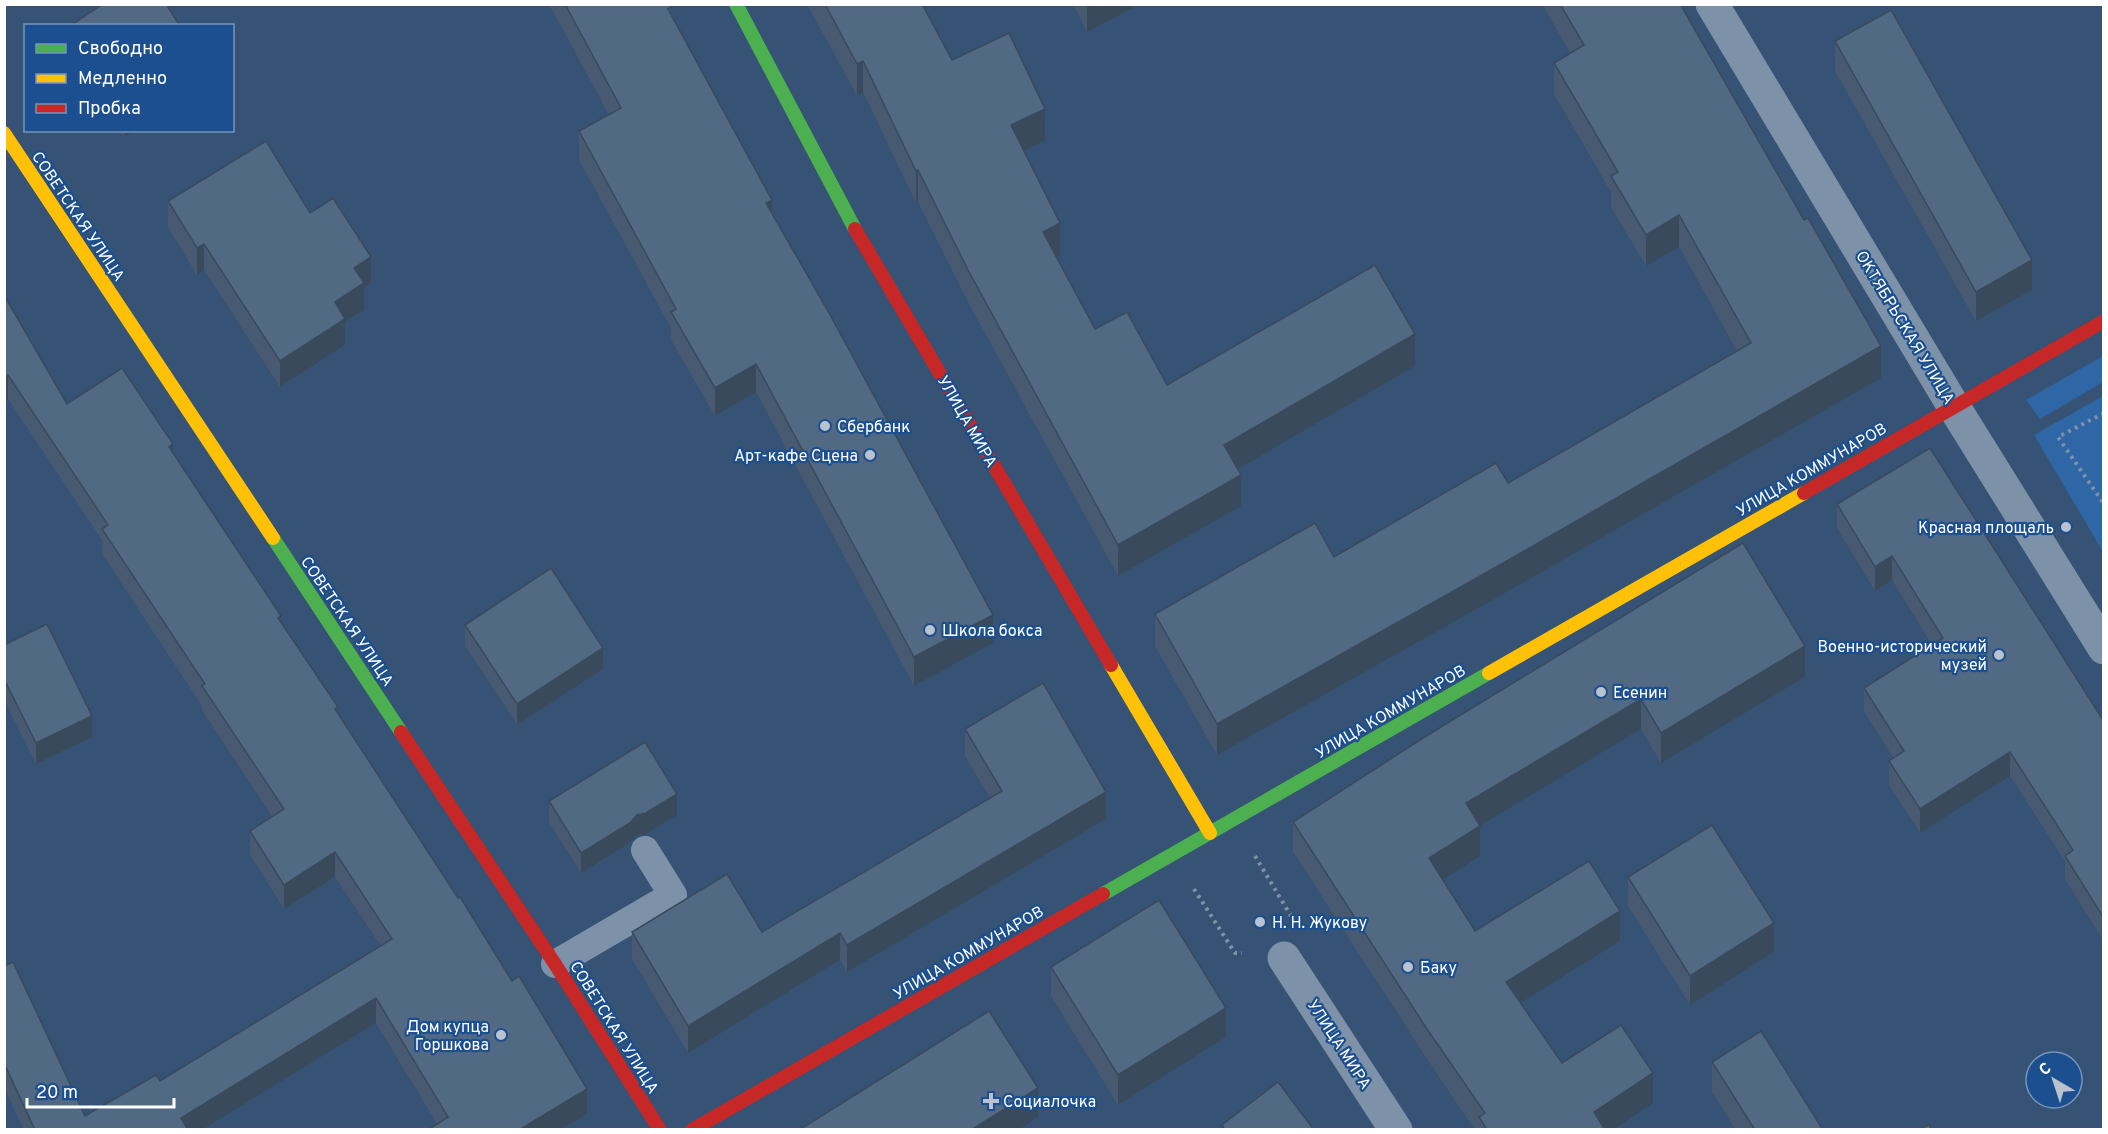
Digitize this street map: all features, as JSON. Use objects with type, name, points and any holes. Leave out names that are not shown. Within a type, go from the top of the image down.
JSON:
[{"type":"street","name":"УЛИЦА МИРА","points":[[736,4],[840,204],[1210,832]]},
{"type":"street","name":"ОКТЯБРЬСКАЯ УЛИЦА","points":[[1712,4],[1954,407],[2103,648]]},
{"type":"street","name":"СОВЕТСКАЯ УЛИЦА","points":[[4,133],[555,964],[660,1130]]},
{"type":"street","name":"УЛИЦА КОММУНАРОВ","points":[[692,1130],[2103,321]]},
{"type":"street","name":"УЛИЦА МИРА","points":[[1284,958],[1396,1130]]},
{"type":"lane","points":[[555,964],[673,895],[645,850]]},
{"type":"path","points":[[2103,413],[2058,437],[2103,504]]},
{"type":"path","points":[[2095,418],[2103,419]]},
{"type":"path","points":[[1172,854],[1235,953],[1284,958],[1294,921],[1233,819]]},
{"type":"shaded area","points":[[2103,356],[2103,382],[2040,419],[2026,400]]},
{"type":"shaded area","points":[[2103,396],[2103,552],[2034,435]]},
{"type":"building","points":[[103,4],[166,4],[179,24],[73,24]]},
{"type":"building","points":[[565,4],[669,4],[671,7],[668,9],[772,200],[766,203],[829,313],[993,615],[914,657],[756,364],[715,388],[671,312],[676,309],[579,131],[621,108]]},
{"type":"building","points":[[825,4],[922,4],[952,60],[1009,33],[1045,109],[1011,125],[1060,223],[1043,232],[1095,329],[1127,312],[1167,385],[1375,265],[1415,334],[1224,445],[1241,475],[1118,545],[968,270],[918,170],[916,171],[863,61],[857,64]]},
{"type":"building","points":[[1560,4],[1680,4],[1804,220],[1808,218],[1881,346],[1217,724],[1155,614],[1315,523],[1334,557],[1496,463],[1508,483],[1751,343],[1679,215],[1646,235],[1611,176],[1618,172],[1554,63],[1584,45]]},
{"type":"building","points":[[1891,10],[2032,260],[1976,292],[1835,41]]},
{"type":"building","points":[[266,141],[310,213],[333,198],[371,257],[354,268],[364,283],[335,302],[345,319],[280,361],[204,244],[197,248],[168,201]]},
{"type":"building","points":[[4,295],[67,404],[122,368],[173,444],[169,447],[281,616],[278,618],[338,707],[335,709],[458,898],[460,897],[512,981],[519,976],[587,1089],[519,1130],[428,1130],[448,1117],[376,998],[181,1118],[188,1130],[35,1130],[4,1063],[4,966],[13,962],[85,1116],[156,1075],[160,1081],[392,939],[335,852],[284,885],[250,831],[284,809],[202,686],[205,684],[102,529],[108,525],[8,375],[4,377]]},
{"type":"building","points":[[1930,448],[2103,720],[2103,917],[2065,856],[2073,850],[2010,752],[1920,809],[1889,761],[1904,751],[1864,688],[1943,638],[1892,556],[1875,567],[1837,504]]},
{"type":"building","points":[[1743,543],[1805,646],[1661,733],[1641,699],[1466,803],[1480,826],[1429,858],[1475,931],[1589,861],[1620,911],[1506,982],[1562,1063],[1621,1025],[1653,1073],[1594,1112],[1605,1130],[1487,1130],[1479,1117],[1485,1113],[1427,1029],[1293,822],[1423,738]]},
{"type":"building","points":[[551,568],[603,648],[517,704],[465,625]]},
{"type":"building","points":[[47,624],[92,716],[36,743],[4,679],[4,645]]},
{"type":"building","points":[[1043,683],[1106,792],[847,945],[840,933],[688,1026],[632,932],[727,874],[762,932],[1002,791],[965,729]]},
{"type":"building","points":[[645,742],[677,794],[646,813],[637,815],[630,823],[581,853],[549,801]]},
{"type":"building","points":[[1712,825],[1774,923],[1690,976],[1628,877]]},
{"type":"building","points":[[1159,900],[1226,1008],[1118,1075],[1051,967]]},
{"type":"building","points":[[989,1011],[1038,1088],[971,1130],[799,1130]]},
{"type":"building","points":[[1761,1031],[1823,1130],[1755,1130],[1712,1062]]},
{"type":"building","points":[[1278,1082],[1314,1130],[1225,1130],[1222,1125]]},
{"type":"building","points":[[1929,1124],[1932,1130],[1919,1130]]},
{"type":"traffic: fast","points":[[736,4],[855,229]]},
{"type":"traffic: fast","points":[[273,538],[401,732]]},
{"type":"traffic: fast","points":[[1103,894],[1489,673]]},
{"type":"traffic: slow","points":[[4,133],[273,538]]},
{"type":"traffic: slow","points":[[1489,673],[1804,493]]},
{"type":"traffic: slow","points":[[1111,665],[1210,833]]},
{"type":"traffic: jam","points":[[855,229],[1111,665]]},
{"type":"traffic: jam","points":[[1804,493],[2104,321]]},
{"type":"traffic: jam","points":[[401,732],[555,964],[660,1130]]},
{"type":"traffic: jam","points":[[692,1130],[1103,894]]},
{"type":"place","name":"Сбербанк","points":[[825,426]]},
{"type":"place","name":"Арт-кафе Сцена","points":[[870,455]]},
{"type":"place","name":"Красная площаль","points":[[2066,527]]},
{"type":"place","name":"Школа бокса","points":[[930,630]]},
{"type":"place","name":"Военно-исторический музей","points":[[1999,655]]},
{"type":"place","name":"Есенин","points":[[1601,692]]},
{"type":"place","name":"Н. Н. Жукову","points":[[1260,922]]},
{"type":"place","name":"Баку","points":[[1408,967]]},
{"type":"place","name":"Дом купца Горшкова","points":[[501,1035]]},
{"type":"place","name":"Социалочка","points":[[991,1101]]}]
